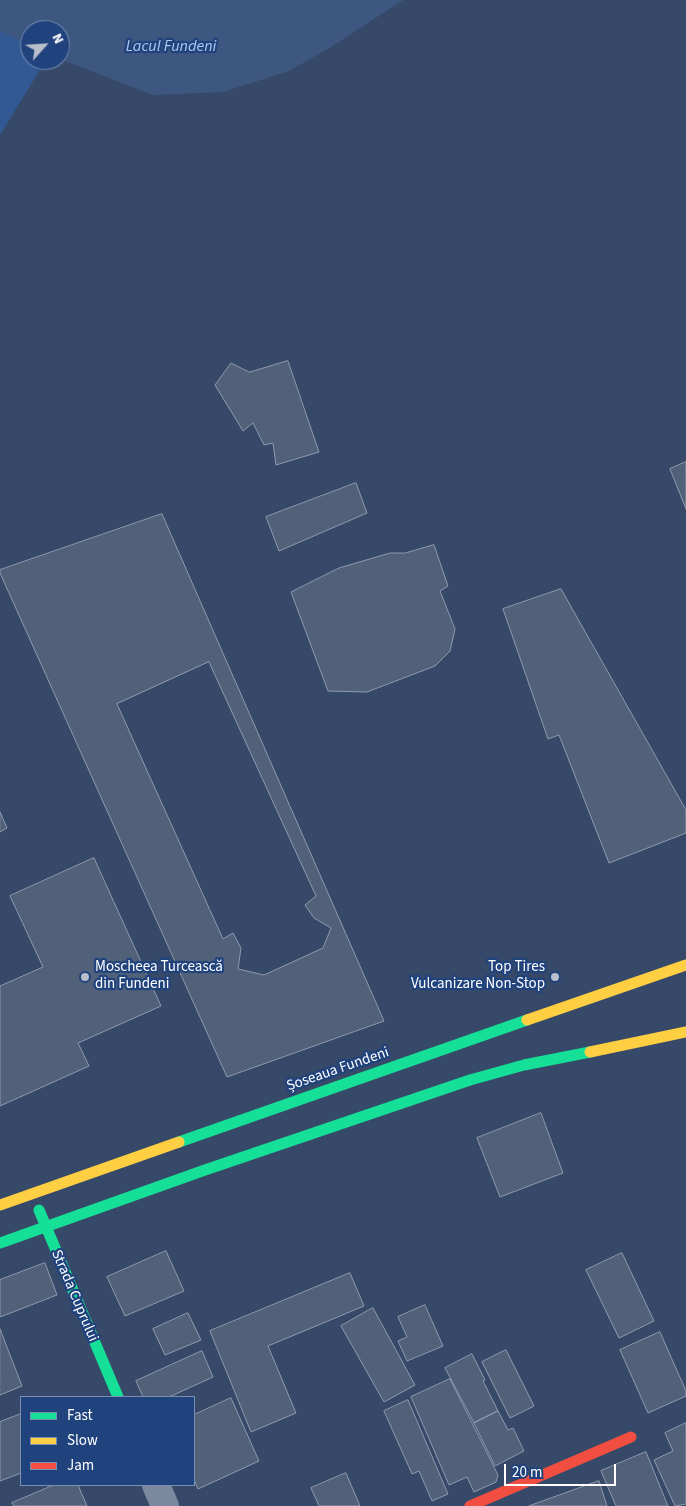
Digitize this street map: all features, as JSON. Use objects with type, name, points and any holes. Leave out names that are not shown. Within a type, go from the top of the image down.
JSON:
[{"type":"main road","name":"Șoseaua Fundeni","points":[[0,1205],[686,965]]},
{"type":"main road","points":[[0,1243],[214,1167],[477,1078],[524,1064],[686,1032]]},
{"type":"main road","name":"Strada Cuprului","points":[[33,1194],[45,1227],[118,1396]]},
{"type":"main road","points":[[470,1506],[631,1437]]},
{"type":"street","points":[[156,1486],[165,1506]]},
{"type":"shaded area","points":[[0,31],[20,40],[20,70],[40,70],[0,135]]},
{"type":"water","name":"Lacul Fundeni","points":[[0,0],[403,0],[328,49],[289,71],[223,92],[153,95],[70,63],[70,20],[20,20],[20,40],[0,31]]},
{"type":"building","points":[[288,361],[319,452],[276,465],[273,443],[264,445],[253,423],[243,431],[215,385],[231,363],[249,372]]},
{"type":"building","points":[[686,462],[686,509],[670,469]]},
{"type":"building","points":[[356,483],[367,513],[279,551],[266,517]]},
{"type":"building","points":[[162,514],[384,1021],[227,1077],[0,573],[0,570]]},
{"type":"building","points":[[434,545],[448,586],[440,591],[455,629],[450,651],[435,666],[367,692],[328,691],[291,592],[339,568],[390,553],[405,553]]},
{"type":"building","points":[[561,589],[686,810],[686,833],[609,863],[559,735],[548,739],[503,609]]},
{"type":"building","points":[[209,662],[316,896],[305,905],[314,918],[331,928],[323,948],[264,975],[238,969],[241,948],[233,933],[223,939],[117,704]]},
{"type":"building","points":[[0,812],[7,828],[0,832]]},
{"type":"building","name":"Moscheea Turcească din Fundeni","points":[[94,858],[161,1006],[78,1043],[89,1066],[0,1106],[0,986],[43,967],[10,896]]},
{"type":"building","points":[[541,1113],[563,1173],[500,1197],[477,1138]]},
{"type":"building","points":[[166,1251],[184,1291],[125,1316],[107,1277]]},
{"type":"building","points":[[622,1253],[654,1321],[619,1338],[586,1270]]},
{"type":"building","points":[[45,1263],[57,1295],[0,1317],[0,1280]]},
{"type":"building","points":[[350,1273],[364,1306],[268,1346],[296,1413],[251,1432],[210,1331]]},
{"type":"building","points":[[425,1305],[443,1346],[407,1361],[398,1341],[407,1337],[398,1317]]},
{"type":"building","points":[[373,1308],[415,1385],[384,1402],[341,1326]]},
{"type":"building","points":[[188,1313],[201,1340],[165,1355],[153,1329]]},
{"type":"building","points":[[0,1329],[22,1386],[0,1395]]},
{"type":"building","points":[[660,1332],[686,1391],[686,1396],[648,1413],[620,1350]]},
{"type":"building","points":[[506,1350],[534,1406],[510,1418],[482,1362]]},
{"type":"building","points":[[202,1351],[213,1377],[171,1396],[143,1396],[136,1381]]},
{"type":"building","points":[[472,1354],[498,1411],[474,1423],[445,1368]]},
{"type":"building","points":[[450,1379],[498,1475],[496,1482],[474,1492],[467,1477],[449,1485],[411,1397]]},
{"type":"building","points":[[231,1398],[259,1461],[198,1489],[195,1482],[195,1415]]},
{"type":"building","points":[[408,1400],[448,1494],[432,1501],[419,1471],[412,1474],[384,1411]]},
{"type":"building","points":[[498,1411],[508,1430],[513,1428],[524,1451],[495,1466],[474,1423]]},
{"type":"building","points":[[20,1414],[20,1473],[0,1481],[0,1422]]},
{"type":"building","points":[[686,1423],[686,1504],[675,1506],[654,1460],[673,1451],[665,1433]]},
{"type":"building","points":[[646,1452],[668,1506],[616,1506],[601,1471]]},
{"type":"building","points":[[346,1473],[360,1506],[319,1506],[311,1488]]},
{"type":"building","points":[[599,1481],[607,1506],[529,1506]]},
{"type":"building","points":[[52,1486],[78,1486],[87,1506],[14,1506],[12,1503]]},
{"type":"traffic: fast","points":[[179,1142],[527,1020]]},
{"type":"traffic: fast","points":[[0,1243],[205,1170],[470,1080],[524,1065],[590,1052]]},
{"type":"traffic: fast","points":[[39,1210],[118,1396]]},
{"type":"traffic: slow","points":[[527,1020],[686,965]]},
{"type":"traffic: slow","points":[[590,1052],[686,1032]]},
{"type":"traffic: slow","points":[[0,1205],[179,1142]]},
{"type":"traffic: jam","points":[[470,1506],[631,1437]]},
{"type":"place","name":"Moscheea Turcească din Fundeni","points":[[85,977]]},
{"type":"place","name":"Top Tires Vulcanizare Non-Stop","points":[[555,977]]}]
